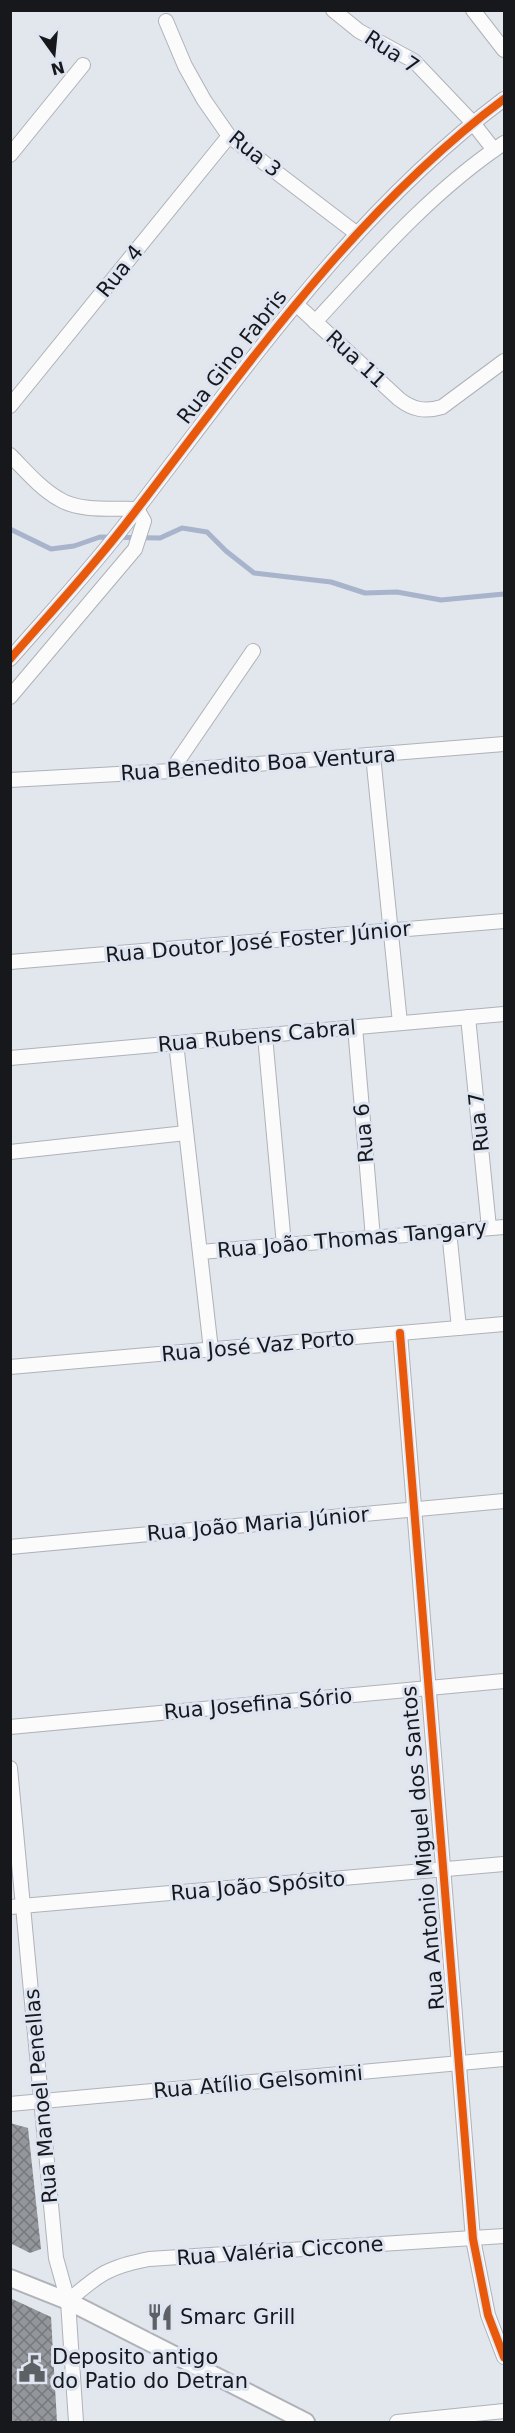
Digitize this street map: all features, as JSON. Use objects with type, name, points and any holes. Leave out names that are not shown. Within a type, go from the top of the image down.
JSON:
[{"type":"street","name":"Rua 7","points":[[333,10],[359,31],[414,61],[499,147]]},
{"type":"street","points":[[473,10],[504,50]]},
{"type":"street","name":"Rua 3","points":[[166,21],[185,66],[204,100],[229,136],[356,233]]},
{"type":"street","points":[[10,155],[83,65]]},
{"type":"street","name":"Rua Gino Fabris","points":[[10,659],[105,548],[137,516],[296,304],[356,233],[416,173],[504,99]]},
{"type":"street","name":"Rua 4","points":[[10,406],[229,136]]},
{"type":"street","points":[[315,322],[383,247],[437,195],[499,147]]},
{"type":"street","name":"Rua 11","points":[[296,304],[399,399],[419,410],[442,407],[504,361]]},
{"type":"street","points":[[10,455],[39,484],[61,501],[137,516],[135,549],[10,697]]},
{"type":"street","points":[[171,771],[253,651]]},
{"type":"street","name":"Rua Benedito Boa Ventura","points":[[10,780],[171,771],[504,744]]},
{"type":"street","points":[[373,755],[400,1023]]},
{"type":"street","name":"Rua Doutor José Foster Júnior","points":[[10,962],[504,921]]},
{"type":"street","name":"Rua Rubens Cabral","points":[[10,1058],[504,1014]]},
{"type":"street","name":"Rua 7","points":[[468,1017],[489,1228]]},
{"type":"street","name":"Rua 6","points":[[355,1027],[373,1238]]},
{"type":"street","points":[[265,1035],[284,1245]]},
{"type":"street","points":[[176,1043],[211,1350]]},
{"type":"street","points":[[10,1152],[186,1132]]},
{"type":"street","name":"Rua João Thomas Tangary","points":[[200,1252],[504,1227]]},
{"type":"street","points":[[449,1231],[459,1328]]},
{"type":"street","name":"Rua José Vaz Porto","points":[[10,1368],[504,1323]]},
{"type":"street","name":"Rua Antonio Miguel dos Santos","points":[[400,1333],[473,2239],[488,2315],[504,2357]]},
{"type":"street","name":"Rua João Maria Júnior","points":[[10,1547],[504,1501]]},
{"type":"street","name":"Rua Josefina Sório","points":[[10,1727],[504,1681]]},
{"type":"street","name":"Rua Manoel Penellas","points":[[10,1768],[17,1906],[41,2102],[56,2258],[68,2301],[76,2422]]},
{"type":"street","name":"Rua João Spósito","points":[[17,1906],[504,1864]]},
{"type":"street","name":"Rua Atílio Gelsomini","points":[[10,2104],[504,2059]]},
{"type":"street","name":"Rua Valéria Ciccone","points":[[68,2301],[105,2272],[120,2265],[149,2259],[504,2236]]},
{"type":"street","points":[[10,2278],[68,2301],[306,2422]]},
{"type":"street","points":[[397,2422],[504,2411]]},
{"type":"building","points":[[10,2123],[28,2128],[41,2249],[30,2253],[10,2243]]},
{"type":"building","name":"Deposito antigo do Patio do Detran","points":[[10,2298],[51,2317],[57,2422],[10,2422]]},
{"type":"waterway","points":[[10,529],[51,549],[74,546],[100,537],[160,538],[182,528],[207,532],[226,551],[254,573],[331,582],[365,593],[397,592],[441,600],[504,594]]},
{"type":"cycle path","points":[[10,659],[102,553],[259,349],[350,242],[398,191],[449,143],[504,99]]},
{"type":"cycle path","points":[[400,1333],[473,2239],[488,2315],[504,2357]]},
{"type":"place","name":"Smarc Grill","points":[[160,2317]]},
{"type":"place","name":"Deposito antigo do Patio do Detran","points":[[32,2369]]}]
